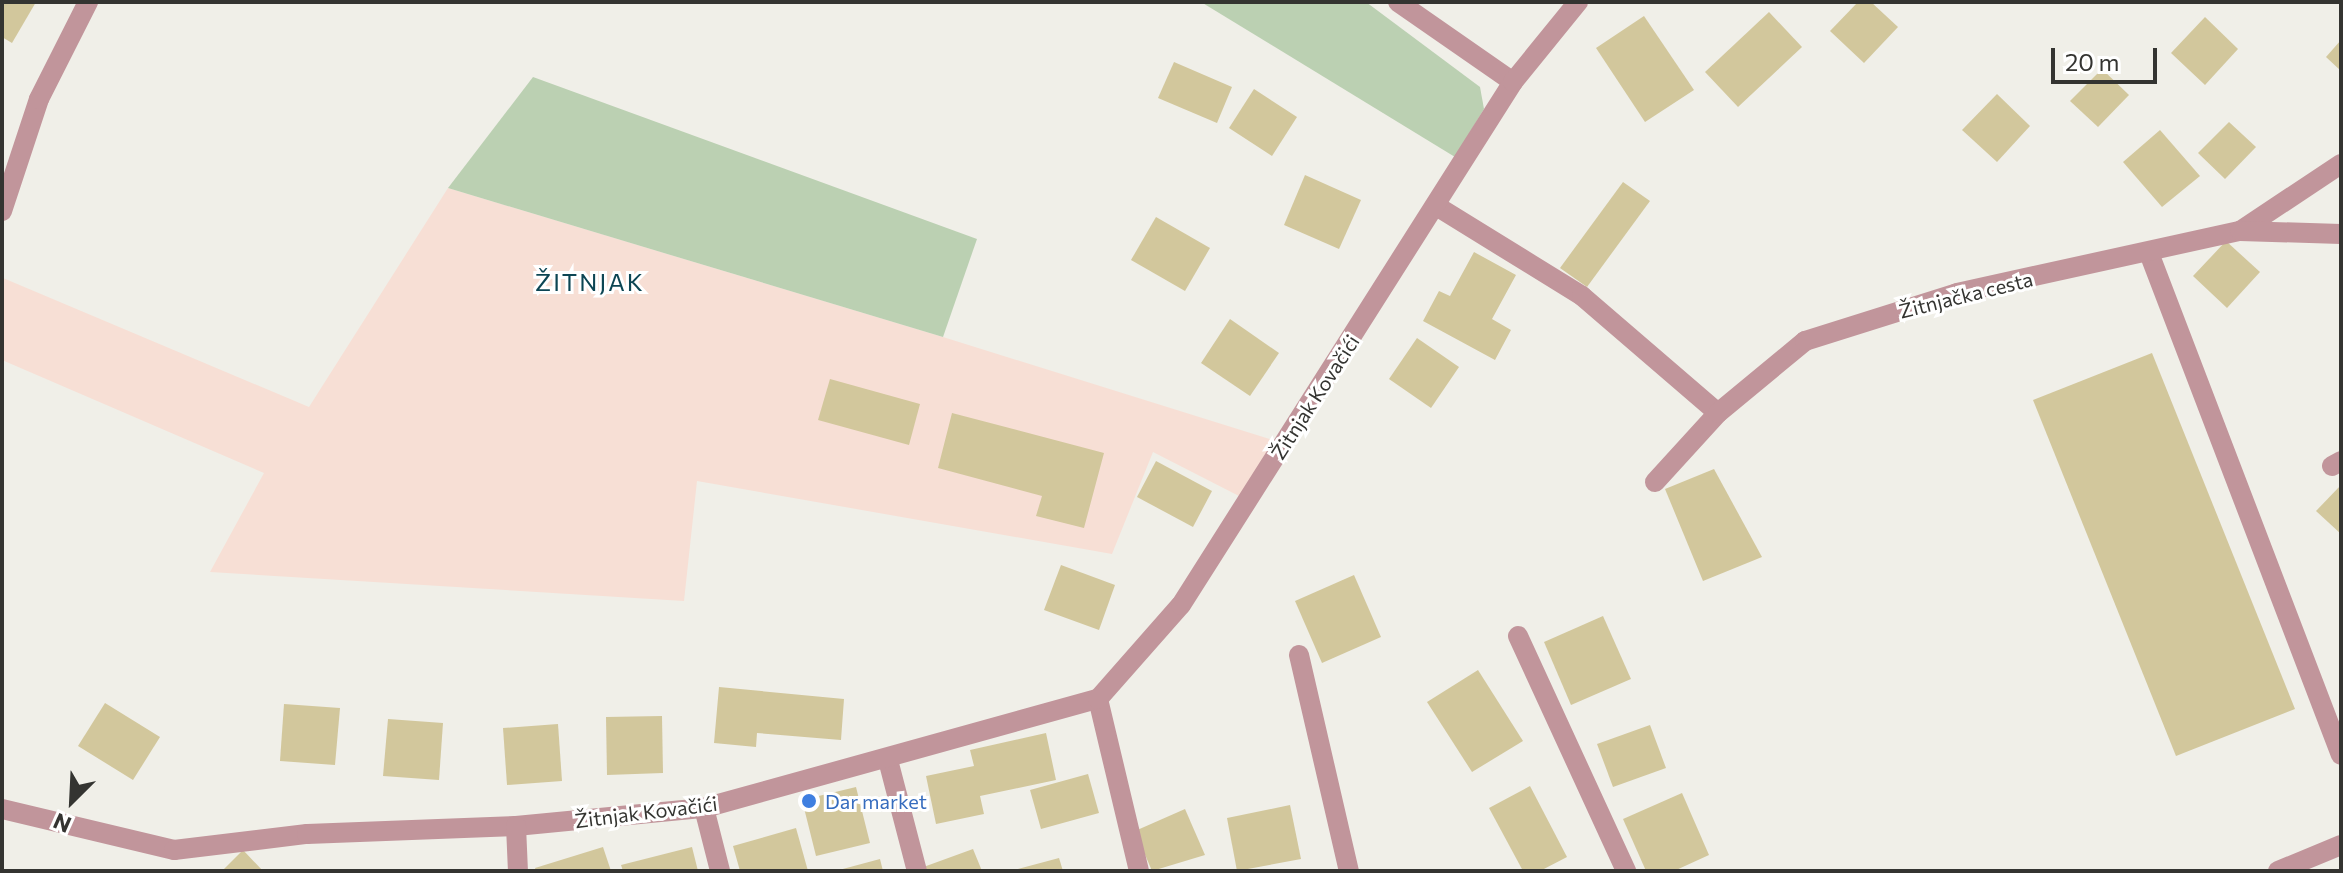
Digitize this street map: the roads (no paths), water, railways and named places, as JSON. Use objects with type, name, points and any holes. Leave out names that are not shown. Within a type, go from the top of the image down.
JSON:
[{"type":"street","points":[[2,211],[39,99],[88,2]]},
{"type":"street","points":[[1398,2],[1513,82]]},
{"type":"street","name":"Žitnjak Kovačići","points":[[2,809],[174,850],[371,829],[516,826],[704,808],[888,760],[1098,699],[1181,605],[1438,207],[1513,82],[1578,2]]},
{"type":"street","name":"Žitnjačka cesta","points":[[2240,231],[2341,164]]},
{"type":"street","points":[[1438,207],[1582,296],[1718,413]]},
{"type":"street","name":"Žitnjačka cesta","points":[[1655,482],[1718,413],[1805,341],[1957,293],[2240,231],[2341,234]]},
{"type":"street","points":[[2149,253],[2341,755]]},
{"type":"street","points":[[1518,636],[1626,871]]},
{"type":"street","points":[[1299,655],[1349,871]]},
{"type":"street","points":[[1098,699],[1139,871]]},
{"type":"street","points":[[888,760],[917,871]]},
{"type":"street","points":[[704,808],[720,871]]},
{"type":"street","points":[[516,826],[518,871]]},
{"type":"street","points":[[2278,871],[2341,845]]},
{"type":"place","name":"Dar market","points":[[809,801]]},
{"type":"district","name":"ŽITNJAK","points":[[590,282]]}]
